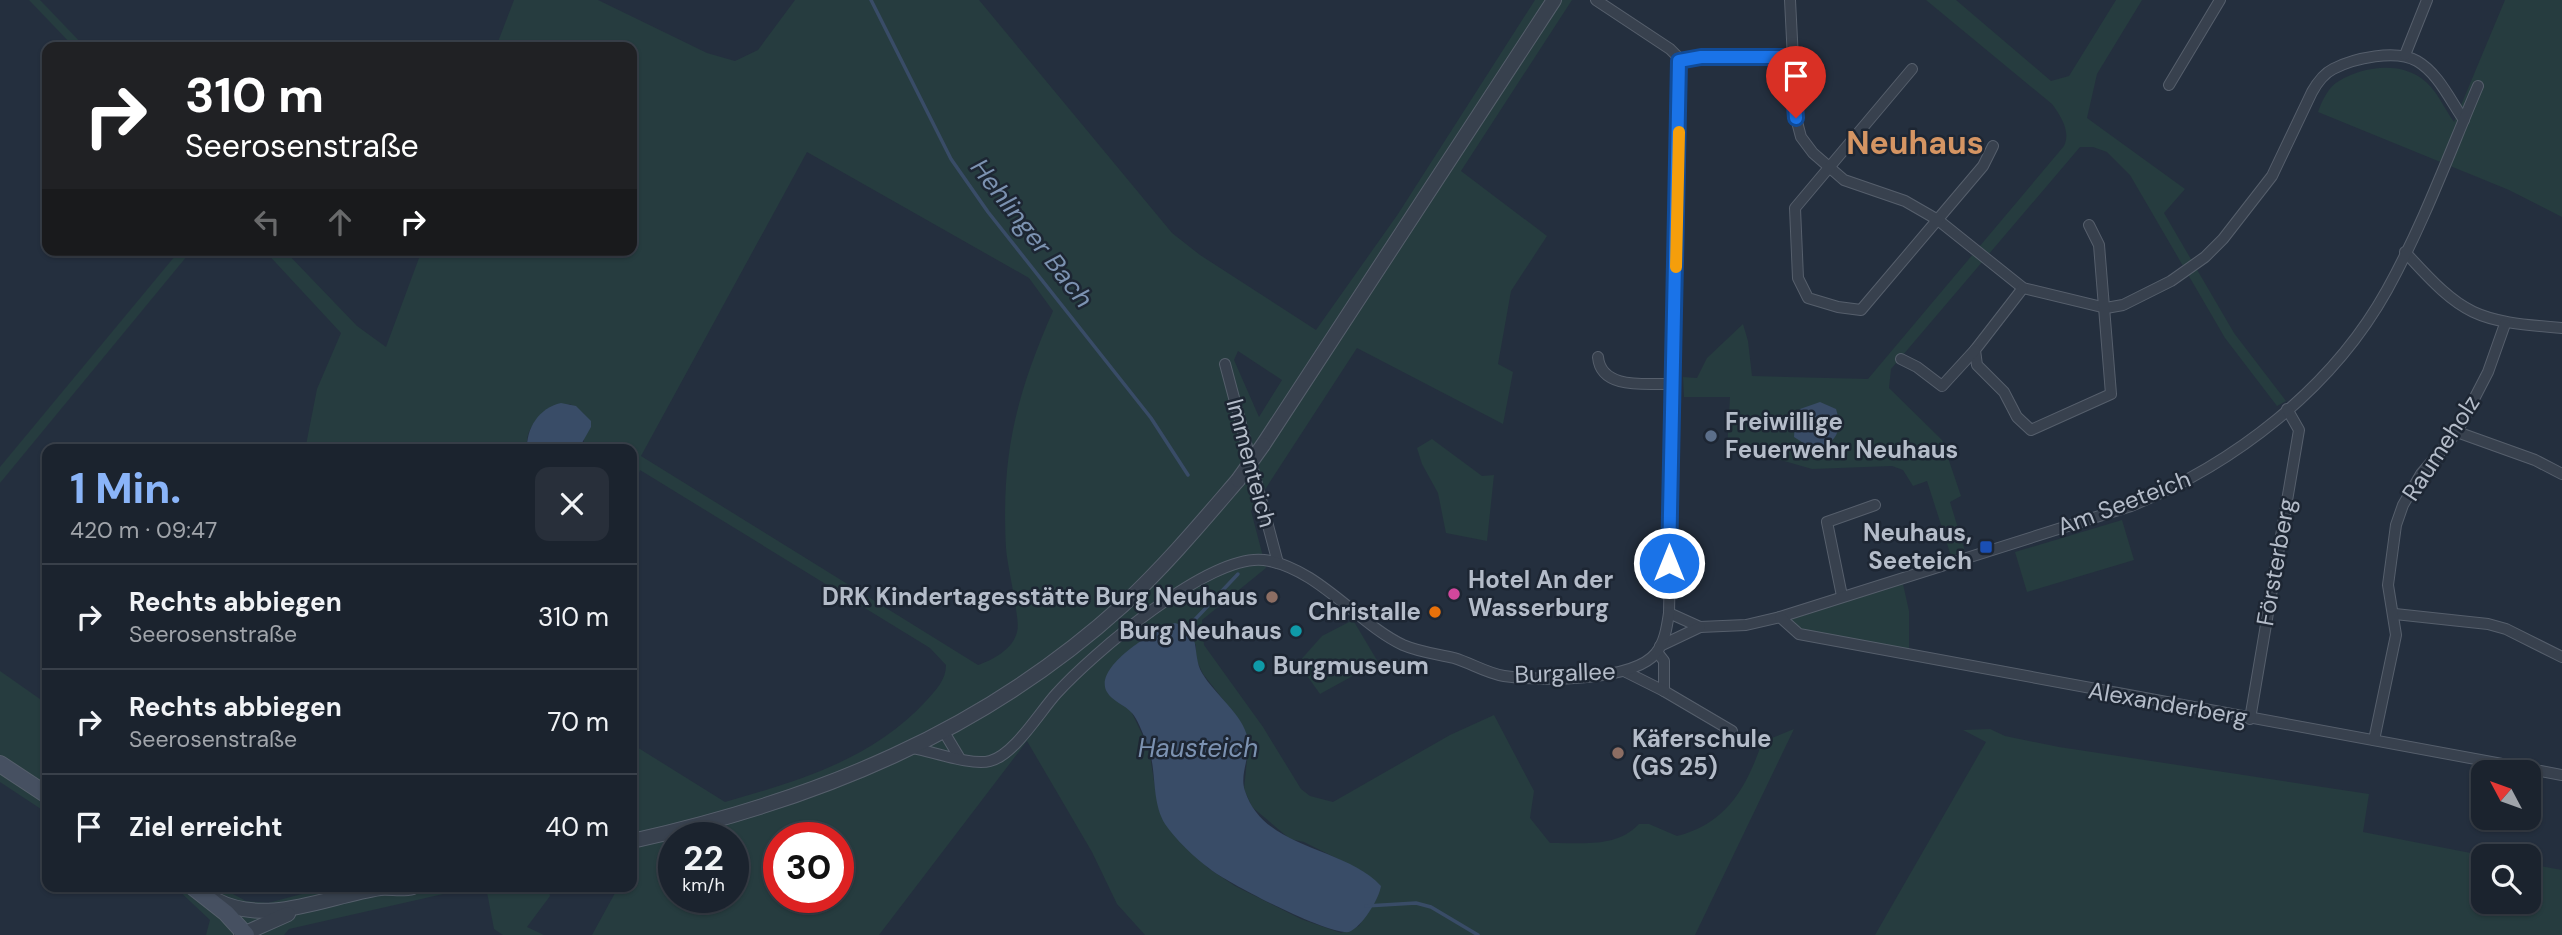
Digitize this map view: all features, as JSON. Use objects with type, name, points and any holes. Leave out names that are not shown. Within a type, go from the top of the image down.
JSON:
[{"type":"main road","points":[[0,764],[42,792]]},
{"type":"main road","points":[[199,892],[226,914],[244,934]]},
{"type":"street","points":[[637,840],[765,808],[852,776],[913,748],[1014,689],[1114,613],[1178,550],[1238,480],[1555,0]]},
{"type":"street","points":[[1596,0],[1670,49],[1679,61],[1670,613],[1658,649],[1664,661],[1664,691]]},
{"type":"street","points":[[1790,0],[1796,118],[1801,137],[1829,168],[1853,184],[1905,201],[1938,220],[1985,254],[2023,288],[2106,308],[2123,305],[2171,281],[2205,257],[2223,239],[2272,176],[2312,92],[2326,74],[2346,64],[2405,55],[2430,71],[2463,120]]},
{"type":"street","points":[[2169,85],[2220,0]]},
{"type":"street","points":[[2405,55],[2427,0]]},
{"type":"street","points":[[1679,61],[1701,57],[1791,57]]},
{"type":"street","points":[[1912,69],[1795,208],[1798,278],[1808,298],[1861,310],[1983,166],[1993,146]]},
{"type":"street","name":"Am Seeteich","points":[[1658,649],[1700,628],[1746,625],[1780,617],[2120,509],[2179,486],[2223,461],[2287,409],[2333,363],[2363,326],[2387,290],[2478,86]]},
{"type":"street","points":[[1975,350],[1977,365],[2004,392],[2017,417],[2031,430],[2112,394],[2099,245],[2090,225]]},
{"type":"street","points":[[2405,252],[2463,308],[2505,324],[2562,328]]},
{"type":"street","points":[[1901,359],[1917,367],[1942,386],[1975,350],[2023,288]]},
{"type":"street","name":"Raumeholz","points":[[2374,740],[2396,635],[2395,614],[2388,585],[2396,524],[2403,505],[2421,474],[2457,432],[2488,372],[2505,324]]},
{"type":"street","points":[[1598,357],[1600,368],[1611,378],[1673,384]]},
{"type":"street","name":"Immenteich","points":[[1225,364],[1278,563]]},
{"type":"street","name":"Försterberg","points":[[2249,719],[2299,429],[2287,409]]},
{"type":"street","points":[[2457,432],[2535,460],[2562,474]]},
{"type":"street","points":[[1842,596],[1827,522],[1875,505]]},
{"type":"street","name":"Burgallee","points":[[913,748],[982,763],[994,761],[1008,750],[1075,676],[1192,581],[1242,561],[1278,563],[1359,612],[1403,645],[1462,661],[1489,672],[1525,677],[1626,672],[1658,649]]},
{"type":"street","points":[[1670,613],[1700,628]]},
{"type":"street","points":[[2395,614],[2488,624],[2506,629],[2562,657]]},
{"type":"street","name":"Alexanderberg","points":[[1780,617],[1799,634],[2562,775]]},
{"type":"street","points":[[1626,672],[1732,731]]},
{"type":"street","points":[[944,732],[959,757]]},
{"type":"street","points":[[202,892],[243,911],[272,911],[364,892]]},
{"type":"street","points":[[244,934],[294,912],[389,892]]},
{"type":"green space","points":[[29,0],[40,0],[80,42],[69,42]]},
{"type":"green space","points":[[514,0],[598,0],[707,53],[735,61],[758,50],[795,0],[979,0],[1172,233],[1200,255],[1316,330],[1398,214],[1535,0],[1572,0],[1461,171],[1547,236],[1511,291],[1498,364],[1513,372],[1503,424],[1357,348],[1251,511],[1266,568],[1202,620],[1204,645],[1263,727],[1301,789],[1310,796],[1333,802],[1450,735],[1494,715],[1534,791],[1530,818],[1550,843],[1609,841],[1630,832],[1639,824],[1649,824],[1677,836],[1709,823],[1732,801],[1741,788],[1762,742],[1794,729],[1695,935],[1145,935],[1117,904],[1092,852],[1027,741],[879,935],[592,935],[615,892],[637,892],[637,747],[725,802],[780,786],[859,753],[905,721],[926,701],[942,680],[946,665],[930,648],[640,470],[637,479],[637,444],[582,444],[584,414],[570,404],[538,419],[529,431],[527,444],[306,444],[317,389],[341,333],[270,256],[290,256],[357,326],[386,347],[420,256],[637,256],[637,42],[498,42]],"holes":[[[807,152],[1029,278],[1053,311],[1029,370],[1009,454],[1006,548],[1018,626],[1011,644],[996,657],[978,665],[641,456]],[[1238,351],[1282,380],[1259,417],[1234,360]],[[1196,644],[1196,659],[1203,674],[1225,702],[1248,750],[1244,789],[1252,807],[1290,839],[1304,842],[1362,871],[1373,899],[1359,926],[1341,933],[1301,919],[1235,886],[1208,868],[1166,824],[1156,794],[1149,749],[1132,713]]]},
{"type":"green space","points":[[1926,0],[1956,0],[2051,81],[2069,76],[2116,0],[2142,0],[2097,74],[2087,118],[2185,189],[2164,213],[2234,333],[2286,401],[2277,406],[2225,338],[2130,175],[2107,152],[2093,147],[2080,147],[1891,369],[1889,388],[1942,440],[1961,496],[1950,502],[1965,551],[1951,556],[1927,481],[1913,486],[1903,470],[1892,466],[1812,469],[1753,452],[1727,451],[1730,397],[1684,397],[1683,377],[1697,378],[1707,358],[1743,324],[1752,376],[1868,379],[2064,146],[2066,130],[2052,104]]},
{"type":"green space","points":[[2505,0],[2562,0],[2562,217],[2509,190],[2318,112],[2329,91],[2339,81],[2370,69],[2392,68],[2412,73],[2427,82],[2454,122]]},
{"type":"green space","points":[[175,256],[187,256],[0,483],[0,467]]},
{"type":"green space","points":[[1432,439],[1482,476],[1494,475],[1487,541],[1446,533],[1438,493],[1422,464],[1417,448]]},
{"type":"green space","points":[[2122,520],[2134,560],[2027,592],[2015,552]]},
{"type":"green space","points":[[1903,584],[1909,611],[1909,651],[1806,633],[1796,628],[1792,619]]},
{"type":"green space","points":[[1353,620],[1378,662],[1320,694],[1298,663],[1322,636]]},
{"type":"green space","points":[[0,671],[42,700],[42,810],[0,782]]},
{"type":"green space","points":[[1990,729],[2005,736],[2059,747],[2369,794],[2363,832],[2471,853],[2471,914],[2541,914],[2541,866],[2562,870],[2562,935],[1875,935],[1986,742],[1963,730]]},
{"type":"green space","points":[[180,892],[229,892],[246,901],[268,903],[309,892],[452,892],[289,929],[284,935],[206,935],[210,920]]},
{"type":"green space","points":[[487,892],[549,892],[550,896],[527,927],[544,935],[503,935],[494,929]]},
{"type":"water","points":[[1820,402],[1836,409],[1839,424],[1833,440],[1816,451],[1794,437],[1795,419],[1800,409]]},
{"type":"water","points":[[561,403],[576,406],[591,421],[591,427],[581,444],[527,444],[535,420]]},
{"type":"water","name":"Hausteich","points":[[1175,623],[1184,626],[1193,637],[1202,673],[1235,713],[1245,730],[1248,752],[1244,785],[1255,810],[1269,825],[1287,836],[1347,863],[1381,886],[1369,912],[1359,925],[1349,932],[1321,926],[1237,886],[1198,859],[1165,824],[1157,804],[1150,751],[1136,719],[1109,695],[1105,682],[1109,672],[1128,650]]},
{"type":"waterway","name":"Hehlinger Bach","points":[[871,0],[951,159],[988,212],[1151,418],[1188,475]]},
{"type":"waterway","name":"Hehlinger Bach","points":[[1186,629],[1238,574]]},
{"type":"waterway","name":"Hehlinger Bach","points":[[1366,906],[1416,903],[1431,907],[1478,935]]},
{"type":"slow traffic","points":[[1676,267],[1679,132]]},
{"type":"place","name":"Freiwillige Feuerwehr Neuhaus","points":[[1711,436]]},
{"type":"place","name":"Neuhaus, Seeteich","points":[[1986,547]]},
{"type":"place","name":"Hotel An der Wasserburg","points":[[1454,594]]},
{"type":"place","name":"DRK Kindertagesstätte Burg Neuhaus","points":[[1272,597]]},
{"type":"place","name":"Christalle","points":[[1435,612]]},
{"type":"place","name":"Burg Neuhaus","points":[[1296,631]]},
{"type":"place","name":"Burgmuseum","points":[[1259,666]]},
{"type":"place","name":"Käferschule (GS 25)","points":[[1618,753]]},
{"type":"district","name":"Neuhaus","points":[[1915,143]]},
{"type":"route","points":[[1669,563],[1681,75],[1679,61],[1701,57],[1791,57],[1796,118]]}]
